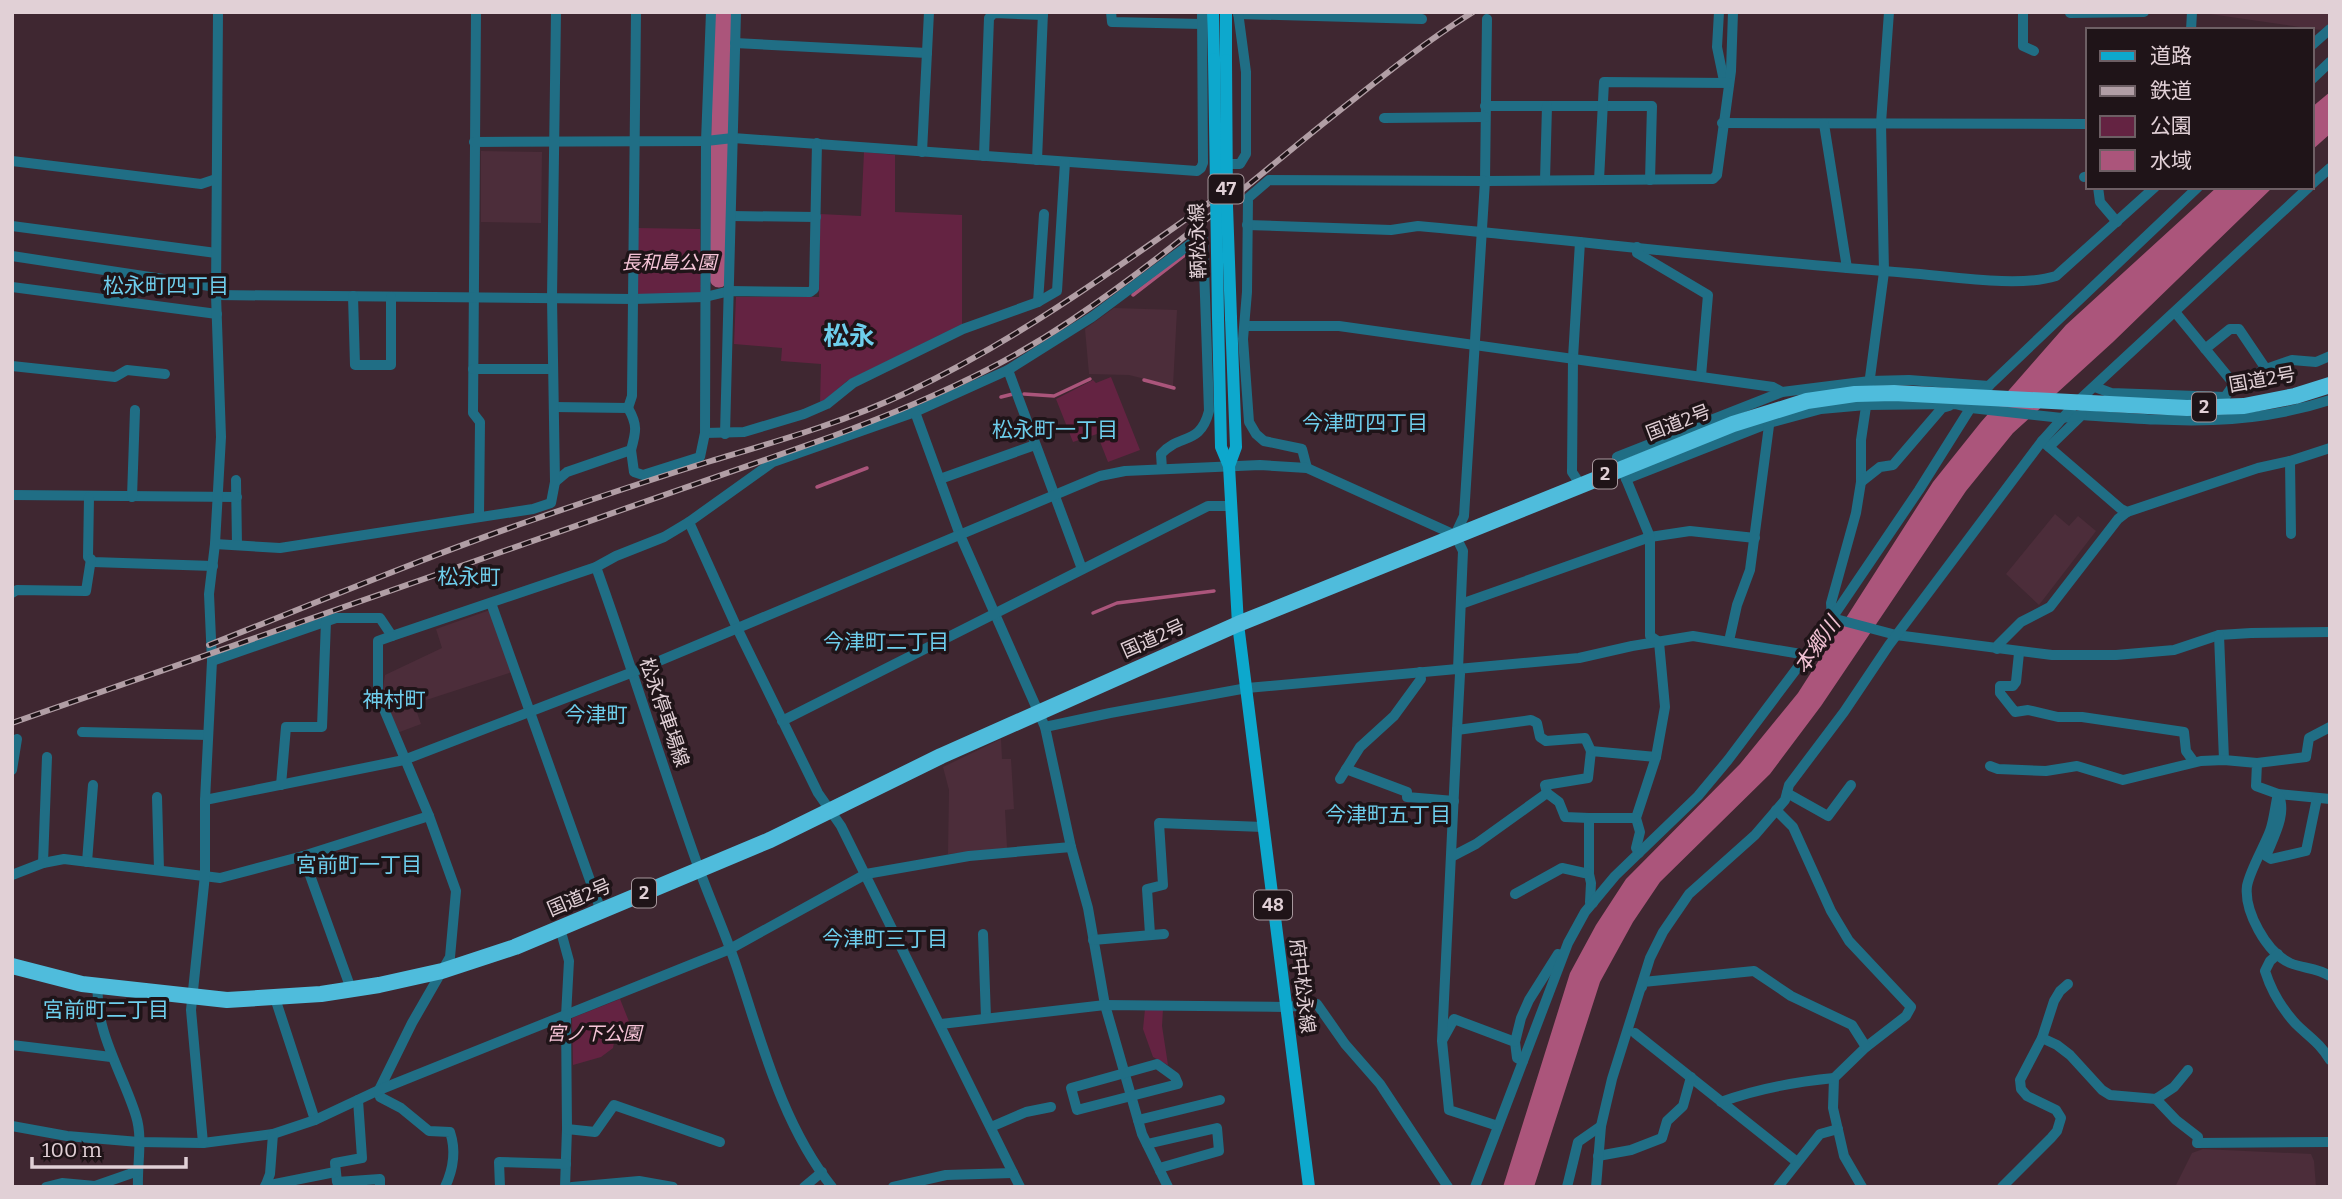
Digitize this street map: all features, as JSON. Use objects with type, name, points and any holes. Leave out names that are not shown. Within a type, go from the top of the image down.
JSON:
[{"type":"highway","name":"国道2号","points":[[12,966],[82,984],[227,1000],[275,998],[351,989],[442,971],[515,947],[770,840],[1039,711],[1238,624],[1580,484],[1624,473],[1732,424],[1807,401],[1855,394],[1894,393],[1982,397],[2079,409],[2187,408],[2244,406],[2295,396],[2330,385]]},
{"type":"main road","name":"鞆松永線","points":[[1213,12],[1220,60],[1227,206],[1225,317],[1236,447],[1229,466],[1238,624]]},
{"type":"main road","name":"鞆松永線","points":[[1220,60],[1234,13]]},
{"type":"main road","name":"府中松永線","points":[[1238,624],[1309,1187]]},
{"type":"street","points":[[203,1143],[190,1020],[205,876],[205,800],[212,661],[209,594],[215,544],[221,437],[216,291],[218,12]]},
{"type":"street","points":[[476,12],[473,413],[480,422],[479,517]]},
{"type":"street","points":[[215,544],[280,548],[533,509],[551,503],[555,482],[552,298],[556,12]]},
{"type":"street","points":[[636,12],[632,396],[628,408],[635,420],[631,450],[634,472],[643,475],[700,457],[705,433],[706,141],[711,12]]},
{"type":"street","points":[[725,434],[736,12]]},
{"type":"street","points":[[922,152],[929,12]]},
{"type":"street","points":[[474,142],[706,141],[733,138],[1197,171],[1203,163],[1202,18],[1112,22],[1111,12]]},
{"type":"street","points":[[1719,12],[1717,47],[1726,82]]},
{"type":"street","points":[[1485,181],[1713,179],[1717,175],[1733,12]]},
{"type":"street","points":[[1869,383],[1884,271],[1881,123],[1889,12]]},
{"type":"street","points":[[2023,12],[2023,46],[2034,51]]},
{"type":"street","points":[[2070,13],[2144,12]]},
{"type":"street","points":[[984,156],[989,18],[994,13],[1043,14],[1037,160]]},
{"type":"street","points":[[1203,163],[1240,164],[1246,154],[1246,72],[1234,13],[1422,19]]},
{"type":"street","points":[[1455,535],[1464,516],[1483,232],[1488,19]]},
{"type":"street","points":[[2314,43],[2330,29]]},
{"type":"street","points":[[735,43],[927,53]]},
{"type":"street","points":[[2315,80],[2330,62]]},
{"type":"street","points":[[1599,180],[1604,82],[1726,82]]},
{"type":"street","points":[[1545,180],[1547,106]]},
{"type":"street","points":[[1384,118],[1547,106],[1652,106],[1650,180]]},
{"type":"street","points":[[1722,122],[2086,124]]},
{"type":"street","points":[[1824,124],[1847,268]]},
{"type":"street","points":[[12,256],[216,291],[391,297],[633,299],[705,297],[730,291],[810,292],[814,289],[817,143]]},
{"type":"street","points":[[12,161],[201,184],[216,179]]},
{"type":"street","points":[[705,433],[725,434],[763,428],[804,414],[827,404],[853,383],[963,329],[1038,302],[1057,291],[1065,162]]},
{"type":"street","points":[[2314,183],[2330,168]]},
{"type":"street","name":"47","points":[[1247,225],[1248,198],[1269,180],[1485,181]]},
{"type":"street","points":[[2098,189],[2100,202],[2117,222]]},
{"type":"street","points":[[1307,468],[1302,449],[1265,441],[1256,434],[1249,422],[1243,339],[1247,225],[1391,230],[1418,226],[1847,268],[2041,281],[2056,276],[2153,189]]},
{"type":"street","points":[[1837,603],[1982,397],[2196,189]]},
{"type":"street","points":[[1596,1187],[1601,1126],[1612,1079],[1650,958],[1663,932],[1689,894],[1755,835],[1785,800],[1789,785],[1844,712],[1892,634],[2095,387],[2308,189]]},
{"type":"street","points":[[1038,302],[1044,214]]},
{"type":"street","points":[[731,216],[816,217]]},
{"type":"street","points":[[12,226],[216,253]]},
{"type":"street","points":[[445,1187],[452,1172],[453,1141],[450,1132],[429,1131],[401,1108],[380,1097],[379,1090],[412,1023],[450,957],[456,891],[429,816],[379,695],[378,641],[596,567],[615,556],[664,537],[773,462],[915,412],[1008,370],[1092,317],[1193,242],[1203,239],[1247,240]]},
{"type":"street","points":[[1162,469],[1161,453],[1203,428],[1209,411],[1203,239]]},
{"type":"street","points":[[1580,242],[1573,358],[1572,472],[1580,484]]},
{"type":"street","points":[[1636,247],[1637,253],[1708,295],[1701,376]]},
{"type":"street","points":[[12,287],[217,314]]},
{"type":"street","points":[[354,296],[355,365],[391,365],[391,297]]},
{"type":"street","points":[[2175,312],[2234,384]]},
{"type":"street","points":[[1245,327],[1339,326],[1701,376],[1775,394]]},
{"type":"street","points":[[2205,349],[2230,329],[2239,329],[2266,369]]},
{"type":"street","points":[[2095,387],[2111,393],[2225,397],[2234,384],[2266,369],[2292,360],[2316,362],[2330,356]]},
{"type":"street","points":[[12,366],[115,377],[127,370],[165,373]]},
{"type":"street","points":[[473,369],[553,369]]},
{"type":"street","points":[[1008,370],[1034,445],[1083,569]]},
{"type":"street","points":[[1659,642],[1650,636],[1650,537],[1617,457],[1775,394],[1869,383],[1909,380],[2062,418]]},
{"type":"street","points":[[1861,482],[1880,467],[1893,465],[1942,408],[1982,397]]},
{"type":"street","points":[[2046,444],[2062,418],[2079,409],[2217,422],[2302,409],[2330,400]]},
{"type":"street","points":[[1624,473],[1769,420],[1821,409],[1867,403],[1955,404]]},
{"type":"street","points":[[1475,1187],[1568,943],[1585,912],[1615,876],[1698,796],[1807,655],[1832,618],[1856,513],[1861,482],[1861,440],[1867,403]]},
{"type":"street","points":[[554,407],[628,408]]},
{"type":"street","points":[[132,497],[135,410]]},
{"type":"street","points":[[915,412],[960,535],[1045,727],[1071,847],[1088,908],[1105,1005],[1138,1120],[1168,1187]]},
{"type":"street","points":[[1729,641],[1737,605],[1750,570],[1769,420]]},
{"type":"street","points":[[2046,444],[2127,512]]},
{"type":"street","points":[[940,479],[1034,445]]},
{"type":"street","points":[[1997,649],[2021,622],[2050,607],[2118,519],[2127,512],[2258,468],[2330,448]]},
{"type":"street","points":[[555,482],[567,472],[631,450]]},
{"type":"street","points":[[2290,461],[2291,534]]},
{"type":"street","points":[[205,800],[404,760],[633,672],[1100,476],[1125,471],[1229,466],[1307,468],[1455,535],[1463,551],[1458,669],[1460,674],[1442,1041],[1449,1110],[1498,1126]]},
{"type":"street","points":[[236,480],[237,545]]},
{"type":"street","points":[[12,495],[237,497]]},
{"type":"street","points":[[12,593],[17,590],[86,591],[90,559],[89,496]]},
{"type":"street","points":[[782,721],[1209,506],[1231,506]]},
{"type":"street","points":[[689,522],[782,721],[818,793],[841,826],[866,874],[1020,1187]]},
{"type":"street","points":[[1461,604],[1650,537],[1689,531],[1755,538]]},
{"type":"street","points":[[90,559],[93,562],[213,566]]},
{"type":"street","name":"松永停車場線","points":[[596,567],[762,1048],[786,1107],[832,1187]]},
{"type":"street","points":[[491,603],[601,911]]},
{"type":"street","points":[[212,661],[336,618],[380,618],[392,636]]},
{"type":"street","points":[[1832,618],[1892,634],[2019,653],[2052,655],[2116,655],[2174,650],[2219,635],[2330,632]]},
{"type":"street","points":[[281,785],[286,727],[322,727],[326,621]]},
{"type":"street","points":[[2219,635],[2224,760]]},
{"type":"street","points":[[1045,727],[1247,688],[1579,658],[1693,636],[1807,655]]},
{"type":"street","points":[[1639,853],[1636,848],[1640,832],[1636,818],[1656,757],[1665,707],[1659,642]]},
{"type":"street","points":[[2019,653],[2016,682],[2013,686],[2000,686],[2000,693],[2015,712],[2028,710],[2058,717],[2082,717],[2184,732],[2186,751],[2193,762]]},
{"type":"street","points":[[1420,672],[1421,679],[1394,716],[1360,747],[1343,774],[1407,792],[1407,797],[1454,801]]},
{"type":"street","points":[[1063,700],[1068,722]]},
{"type":"street","points":[[1457,730],[1531,720],[1537,723],[1540,737],[1546,741],[1585,738],[1591,751],[1588,778],[1545,785],[1547,793],[1559,802],[1565,817],[1636,818]]},
{"type":"street","points":[[1990,766],[2046,771],[2077,766],[2123,780],[2193,762],[2224,760],[2257,764],[2306,757],[2309,738],[2330,727]]},
{"type":"street","points":[[82,732],[208,735]]},
{"type":"street","points":[[12,770],[17,739]]},
{"type":"street","points":[[1591,751],[1656,757]]},
{"type":"street","points":[[43,863],[47,757]]},
{"type":"street","points":[[2257,764],[2256,786],[2278,794],[2330,799]]},
{"type":"street","points":[[87,862],[93,785]]},
{"type":"street","points":[[1787,793],[1828,816],[1851,785]]},
{"type":"street","points":[[1451,857],[1476,844],[1547,793]]},
{"type":"street","points":[[2278,794],[2282,803],[2278,827],[2266,856],[2271,859],[2306,851],[2317,798]]},
{"type":"street","points":[[2278,794],[2272,828],[2248,886],[2248,901],[2254,922],[2264,939],[2278,954],[2289,963],[2319,969],[2330,976]]},
{"type":"street","points":[[157,797],[159,870]]},
{"type":"street","points":[[1721,1102],[1756,1089],[1834,1078],[1866,1046],[1906,1016],[1911,1007],[1849,942],[1830,911],[1793,827],[1776,810]]},
{"type":"street","points":[[12,874],[64,859],[220,878],[303,856],[429,816]]},
{"type":"street","points":[[1589,818],[1590,902],[1593,903]]},
{"type":"street","points":[[1150,934],[1147,890],[1163,885],[1159,823],[1263,827]]},
{"type":"street","points":[[12,1126],[67,1136],[139,1142],[203,1143],[273,1134],[315,1120],[379,1090],[730,949],[866,874],[970,856],[1071,847]]},
{"type":"street","points":[[303,856],[351,989]]},
{"type":"street","points":[[1515,894],[1562,868],[1589,874]]},
{"type":"street","points":[[560,928],[569,961],[565,1187]]},
{"type":"street","points":[[983,934],[986,1018]]},
{"type":"street","points":[[1093,940],[1164,934]]},
{"type":"street","points":[[1523,1061],[1517,1058],[1515,1042],[1521,1018],[1563,943],[1568,943]]},
{"type":"street","points":[[2278,954],[2270,961],[2265,971],[2269,983],[2290,1016],[2325,1046],[2330,1060]]},
{"type":"street","points":[[1643,982],[1754,971],[1791,996],[1852,1025],[1866,1046]]},
{"type":"street","points":[[1612,1079],[1635,1033],[1643,982]]},
{"type":"street","points":[[2002,1187],[2057,1131],[2061,1118],[2056,1110],[2027,1096],[2021,1089],[2020,1080],[2042,1038],[2054,1001],[2068,984]]},
{"type":"street","points":[[98,986],[97,998],[111,1057],[136,1117],[139,1142],[138,1187]]},
{"type":"street","points":[[275,998],[315,1120]]},
{"type":"street","points":[[941,1024],[1105,1005],[1286,1007],[1317,1004],[1345,1044],[1380,1084],[1448,1187]]},
{"type":"street","points":[[1442,1041],[1454,1019],[1515,1042]]},
{"type":"street","points":[[1635,1033],[1797,1162]]},
{"type":"street","points":[[2042,1038],[2070,1055],[2110,1096],[2155,1099],[2174,1087],[2188,1070]]},
{"type":"street","points":[[12,1045],[111,1057]]},
{"type":"street","points":[[1157,1064],[1175,1077],[1178,1084],[1132,1096],[1077,1110],[1071,1088],[1157,1064]]},
{"type":"street","points":[[1598,1156],[1631,1150],[1662,1138],[1667,1121],[1683,1105],[1691,1077]]},
{"type":"street","points":[[1834,1078],[1833,1108],[1844,1156],[1862,1187]]},
{"type":"street","points":[[2155,1099],[2198,1137],[2197,1143],[2330,1142]]},
{"type":"street","points":[[358,1100],[362,1158],[335,1163],[337,1182],[380,1179],[380,1187]]},
{"type":"street","points":[[1138,1120],[1220,1100]]},
{"type":"street","points":[[567,1129],[595,1132],[614,1105],[720,1142]]},
{"type":"street","points":[[991,1127],[1026,1112],[1051,1107]]},
{"type":"street","points":[[1567,1187],[1578,1142],[1601,1126]]},
{"type":"street","points":[[1147,1144],[1217,1128],[1219,1151],[1163,1167],[1160,1171]]},
{"type":"street","points":[[1778,1187],[1820,1133],[1838,1129]]},
{"type":"street","points":[[265,1186],[270,1174],[273,1134]]},
{"type":"street","points":[[500,1187],[499,1162],[566,1164]]},
{"type":"street","points":[[47,1187],[62,1183],[95,1185],[138,1171]]},
{"type":"street","points":[[265,1186],[335,1172]]},
{"type":"street","points":[[804,1187],[822,1172]]},
{"type":"street","points":[[893,1187],[946,1175],[1013,1173]]},
{"type":"street","points":[[572,1187],[639,1181],[673,1187]]},
{"type":"shaded area","points":[[2196,12],[2330,12],[2330,23],[2321,30]]},
{"type":"shaded area","points":[[481,151],[542,152],[541,223],[481,222]]},
{"type":"shaded area","points":[[1114,308],[1177,310],[1173,386],[1129,375],[1089,374],[1085,329]]},
{"type":"shaded area","points":[[2055,514],[2069,526],[2078,516],[2096,531],[2039,605],[2006,574]]},
{"type":"shaded area","points":[[490,610],[512,672],[414,704],[421,724],[397,733],[382,694],[385,675],[442,648],[436,629]]},
{"type":"shaded area","points":[[1001,739],[1002,759],[1011,759],[1014,809],[1005,810],[1007,848],[948,854],[949,790],[943,767]]},
{"type":"shaded area","points":[[2203,1149],[2311,1154],[2316,1187],[2175,1187],[2192,1153]]},
{"type":"green space","points":[[864,152],[895,155],[895,212],[962,215],[962,324],[847,381],[820,404],[821,364],[781,361],[782,348],[734,344],[736,297],[819,297],[820,214],[861,216]]},
{"type":"green space","name":"長和島公園","points":[[637,228],[700,229],[701,294],[637,296]]},
{"type":"green space","points":[[1111,377],[1140,450],[1108,462],[1097,434],[1073,442],[1056,399],[1093,380],[1096,383]]},
{"type":"green space","name":"宮ノ下公園","points":[[620,999],[632,1029],[615,1037],[613,1048],[601,1057],[573,1065],[572,1018]]},
{"type":"green space","points":[[1145,1009],[1163,1009],[1162,1026],[1168,1065],[1153,1057],[1143,1029]]},
{"type":"water","points":[[2330,92],[2330,134],[2314,148],[2314,105]]},
{"type":"water","points":[[2215,189],[2271,189],[2113,342],[2013,433],[1966,491],[1821,706],[1770,774],[1660,882],[1633,922],[1600,982],[1534,1187],[1503,1187],[1570,973],[1596,925],[1626,879],[1740,764],[1798,693],[1933,482],[1981,422],[2066,325]]},
{"type":"waterway","points":[[719,278],[722,12]]},
{"type":"waterway","points":[[1133,295],[1186,254]]},
{"type":"waterway","points":[[1024,394],[1054,396],[1090,379]]},
{"type":"waterway","points":[[1144,380],[1174,388]]},
{"type":"waterway","points":[[1001,397],[1013,394]]},
{"type":"waterway","points":[[817,487],[867,468]]},
{"type":"waterway","points":[[1093,613],[1117,603],[1214,591]]},
{"type":"railway","points":[[12,723],[833,436],[955,386],[1042,339],[1103,298],[1200,225],[1397,65],[1473,12]]},
{"type":"railway","points":[[209,645],[494,534],[645,482],[811,430],[884,403],[992,348],[1110,272],[1226,191]]},
{"type":"district","name":"松永町四丁目","points":[[166,286]]},
{"type":"district","name":"松永","points":[[849,336]]},
{"type":"district","name":"今津町四丁目","points":[[1365,423]]},
{"type":"district","name":"松永町一丁目","points":[[1055,430]]},
{"type":"district","name":"松永町","points":[[469,577]]},
{"type":"district","name":"今津町二丁目","points":[[886,642]]},
{"type":"district","name":"神村町","points":[[394,700]]},
{"type":"district","name":"今津町","points":[[596,715]]},
{"type":"district","name":"今津町五丁目","points":[[1388,815]]},
{"type":"district","name":"宮前町一丁目","points":[[359,865]]},
{"type":"district","name":"今津町三丁目","points":[[885,939]]},
{"type":"district","name":"宮前町二丁目","points":[[106,1010]]},
{"type":"water label","name":"本郷川","points":[[1817,645]]}]
